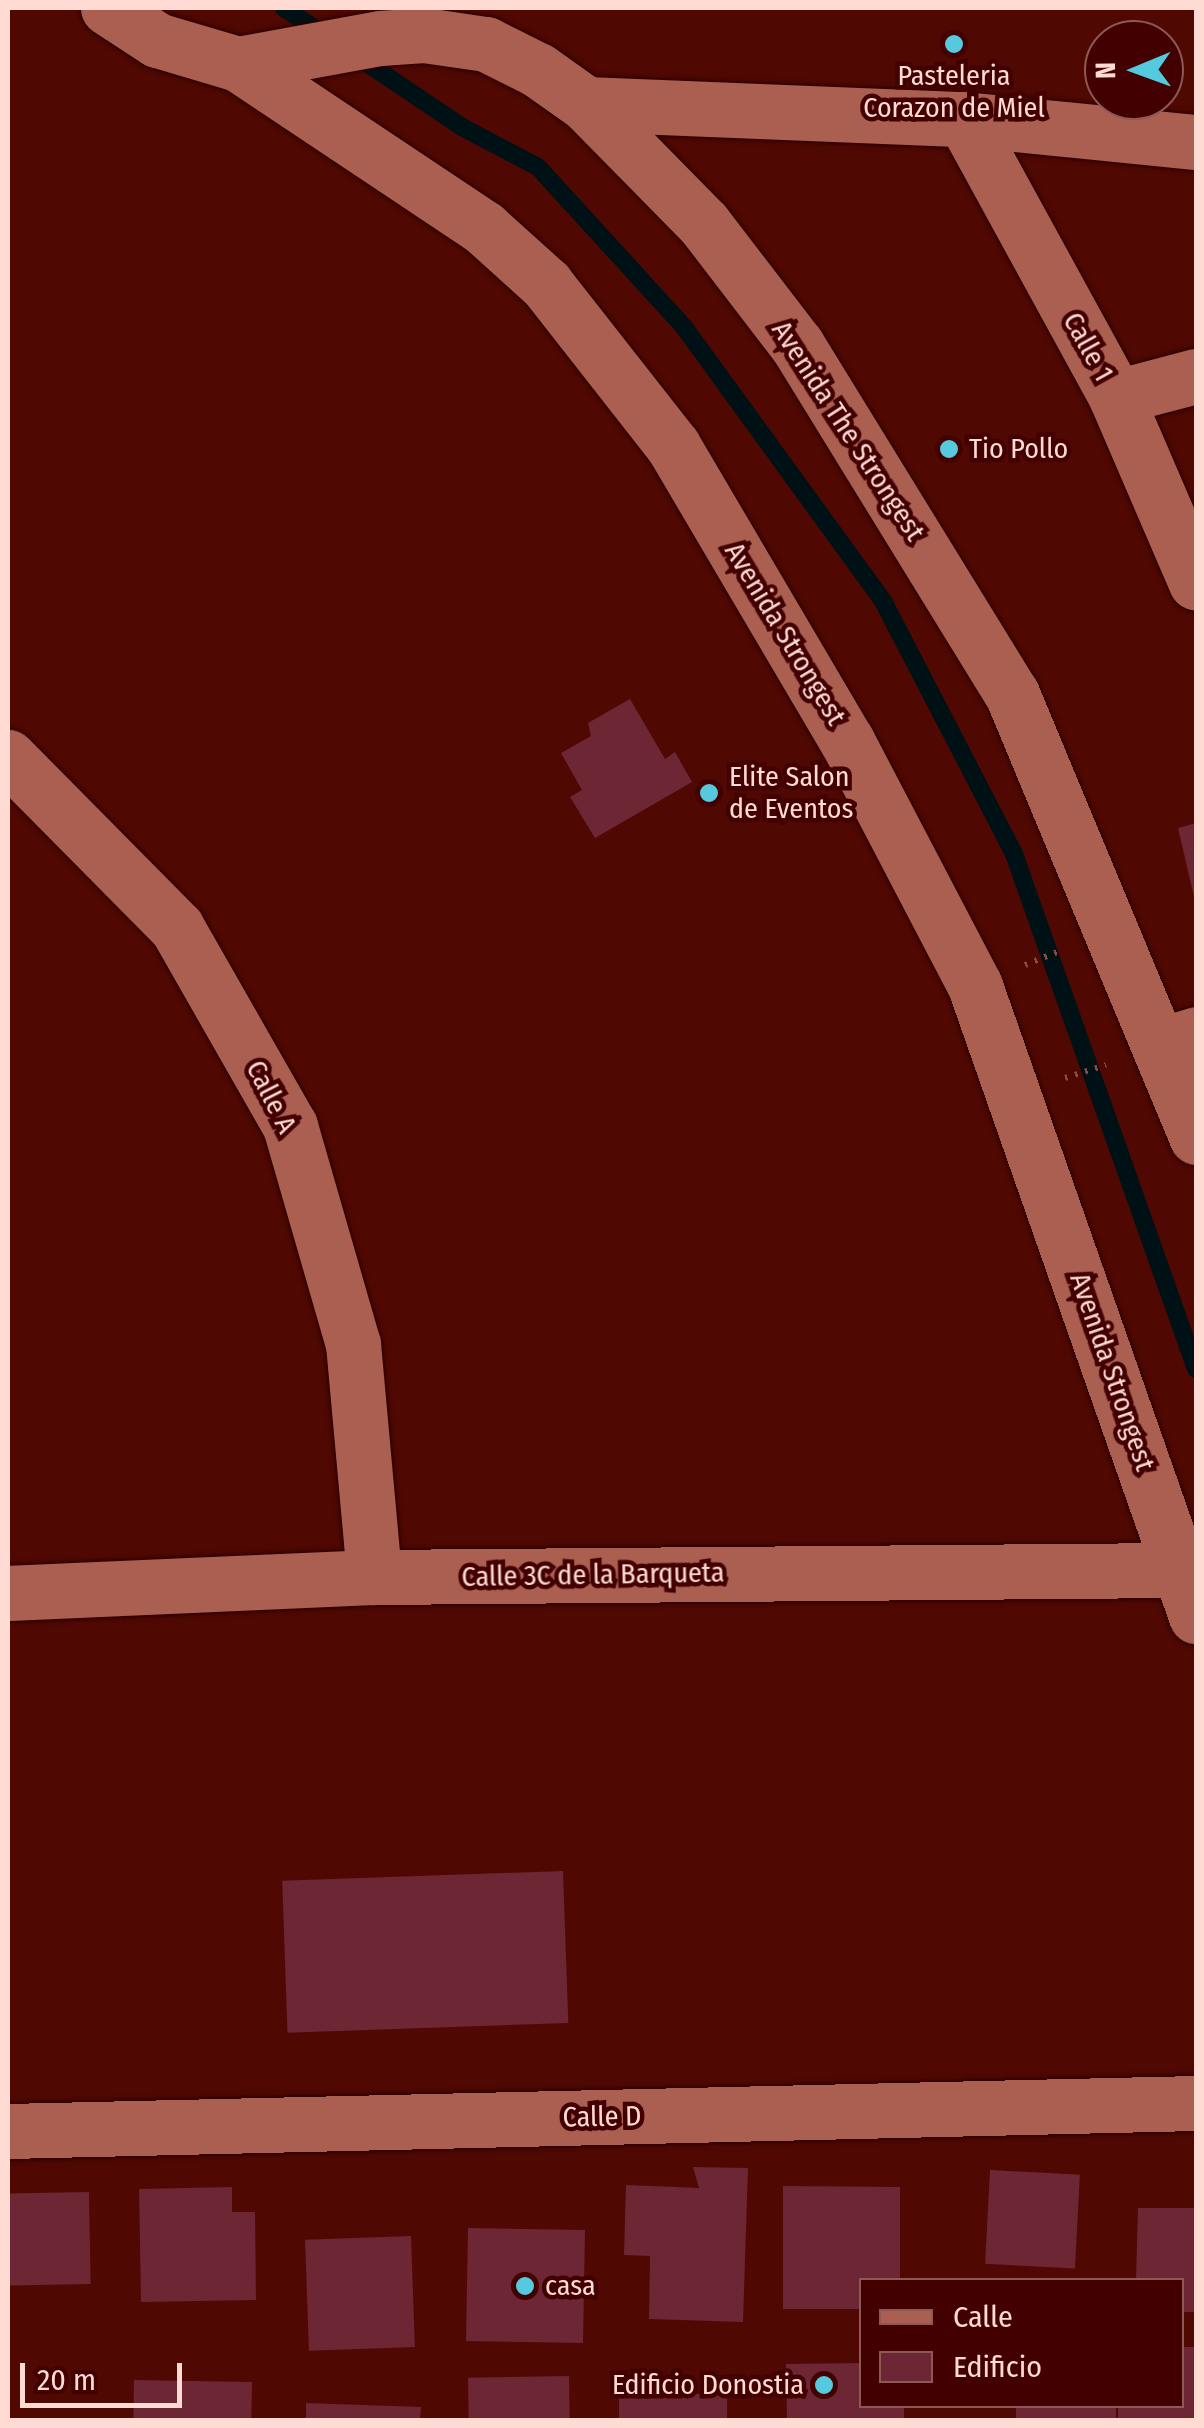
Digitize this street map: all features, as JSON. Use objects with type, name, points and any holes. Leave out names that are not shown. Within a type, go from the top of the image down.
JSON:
[{"type":"street","name":"Avenida Strongest","points":[[108,8],[158,40],[264,60],[484,228],[546,284],[673,446],[848,740],[976,986],[1188,1593]]},
{"type":"street","name":"Avenida The Strongest","points":[[264,60],[380,38],[424,35],[486,44],[586,104],[716,239],[797,345],[1012,694],[1196,1137]]},
{"type":"street","points":[[586,104],[964,119],[1196,142]]},
{"type":"street","name":"Calle 1","points":[[964,119],[1116,397],[1196,583]]},
{"type":"street","points":[[1116,397],[1196,376]]},
{"type":"street","name":"Calle A","points":[[8,756],[178,928],[290,1126],[352,1344],[374,1577]]},
{"type":"street","name":"Calle 3C de la Barqueta","points":[[8,1594],[374,1577],[1188,1593]]},
{"type":"street","name":"Calle D","points":[[8,2131],[1196,2103]]},
{"type":"path","points":[[1051,1083],[1158,1046]]},
{"type":"building","points":[[630,699],[665,759],[675,752],[692,782],[595,838],[570,797],[582,790],[561,753],[591,736],[588,723]]},
{"type":"building","points":[[1196,823],[1196,901],[1195,901],[1178,828]]},
{"type":"building","points":[[563,1871],[568,2023],[287,2033],[282,1881]]},
{"type":"building","points":[[693,2167],[748,2168],[743,2322],[649,2319],[650,2256],[624,2255],[626,2185],[699,2188]]},
{"type":"building","points":[[990,2170],[1080,2175],[1075,2269],[985,2264]]},
{"type":"building","points":[[783,2186],[900,2187],[900,2278],[859,2278],[859,2309],[783,2309]]},
{"type":"building","points":[[232,2187],[232,2212],[255,2212],[256,2300],[141,2302],[139,2189]]},
{"type":"building","points":[[89,2192],[91,2284],[10,2285],[8,2193]]},
{"type":"building","points":[[1138,2208],[1196,2208],[1196,2312],[1184,2312],[1184,2278],[1136,2278]]},
{"type":"building","name":"casa","points":[[468,2228],[585,2230],[583,2343],[466,2341]]},
{"type":"building","points":[[411,2236],[415,2347],[309,2351],[305,2240]]},
{"type":"building","points":[[1184,2347],[1196,2347],[1196,2420],[1118,2420],[1118,2408],[1184,2408]]},
{"type":"building","name":"Edificio Donostia","points":[[859,2363],[859,2408],[904,2408],[904,2420],[787,2420],[786,2364]]},
{"type":"building","points":[[569,2376],[570,2420],[469,2420],[468,2378]]},
{"type":"building","points":[[134,2380],[252,2382],[251,2420],[133,2420]]},
{"type":"building","points":[[619,2394],[727,2394],[727,2420],[619,2420]]},
{"type":"building","points":[[306,2403],[421,2407],[420,2420],[306,2420]]},
{"type":"building","points":[[1016,2408],[1116,2408],[1116,2420],[1016,2420]]},
{"type":"waterway","points":[[284,8],[325,35]]},
{"type":"waterway","points":[[355,55],[462,127],[538,167],[684,327],[883,601],[1014,854],[1196,1369]]},
{"type":"place","name":"Pasteleria Corazon de Miel","points":[[954,44]]},
{"type":"place","name":"Tio Pollo","points":[[949,449]]},
{"type":"place","name":"Elite Salon de Eventos","points":[[709,793]]},
{"type":"place","name":"casa","points":[[525,2286]]},
{"type":"place","name":"Edificio Donostia","points":[[824,2385]]}]
